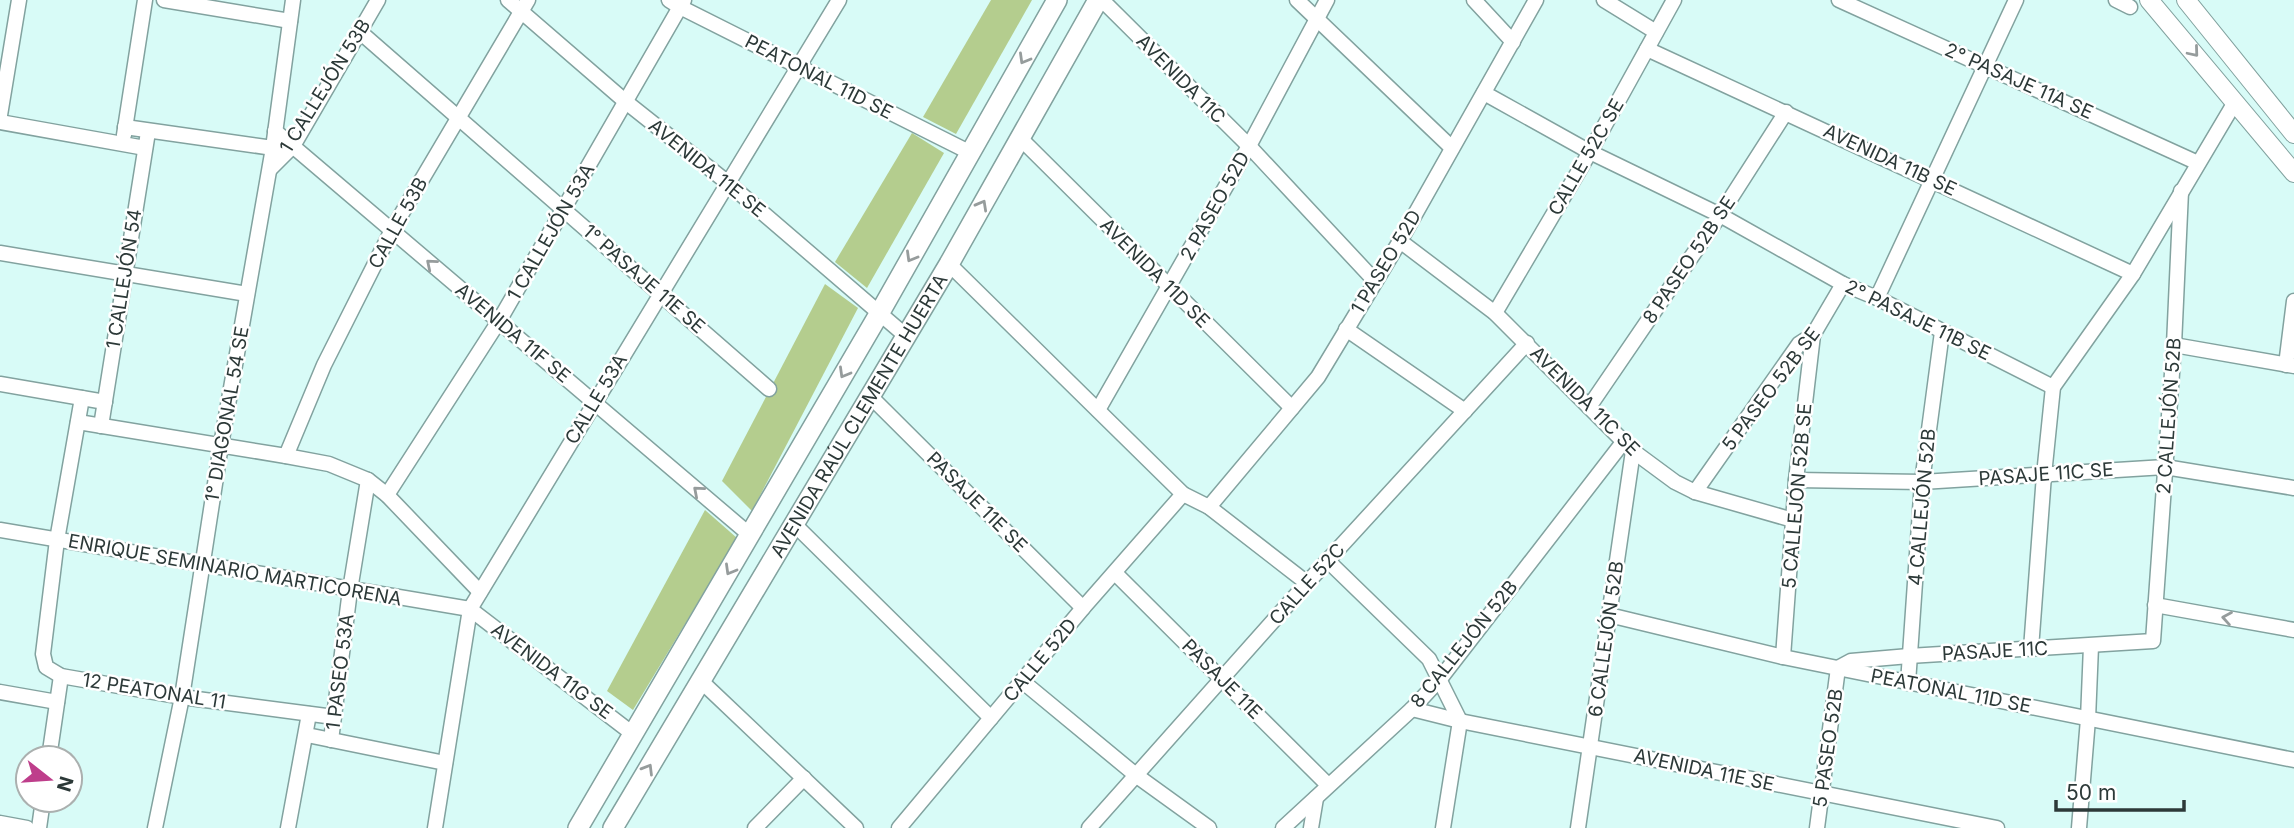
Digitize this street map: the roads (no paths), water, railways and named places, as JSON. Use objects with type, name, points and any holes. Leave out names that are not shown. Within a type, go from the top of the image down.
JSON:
[{"type":"main road","name":"AVENIDA RAÚL CLEMENTE HUERTA","points":[[578,828],[879,314],[1057,0]]},
{"type":"main road","name":"AVENIDA RAÚL CLEMENTE HUERTA","points":[[612,828],[949,264],[1019,137],[1100,0]]},
{"type":"street","points":[[0,115],[19,0]]},
{"type":"street","points":[[123,143],[145,0]]},
{"type":"street","points":[[164,0],[290,21]]},
{"type":"street","name":"1° DIAGONAL 54 SE","points":[[155,828],[182,697],[221,444],[270,170],[293,0]]},
{"type":"street","name":"1 CALLEJÓN 53B","points":[[270,170],[293,146],[378,0]]},
{"type":"street","name":"AVENIDA 11E SE","points":[[508,0],[525,6],[626,102],[728,183],[906,336]]},
{"type":"street","name":"CALLE 53A","points":[[435,828],[470,608],[839,0]]},
{"type":"street","name":"AVENIDA 11C","points":[[1100,0],[1249,146],[1375,281]]},
{"type":"street","points":[[1297,0],[1452,148]]},
{"type":"street","name":"2 PASEO 52D","points":[[1098,410],[1249,146],[1327,0]]},
{"type":"street","points":[[1474,0],[1513,42]]},
{"type":"street","name":"1 PASEO 52D","points":[[1209,507],[1318,377],[1400,241],[1536,0]]},
{"type":"street","points":[[1604,0],[1656,32]]},
{"type":"street","name":"CALLE 52C SE","points":[[1495,313],[1590,152],[1674,0]]},
{"type":"street","name":"2° PASAJE 11A SE","points":[[1839,0],[2199,163]]},
{"type":"street","points":[[1877,298],[2016,0]]},
{"type":"street","points":[[2116,0],[2130,6]]},
{"type":"street","points":[[2149,0],[2294,173]]},
{"type":"street","points":[[2186,0],[2294,134]]},
{"type":"street","name":"PEATONAL 11D SE","points":[[678,2],[799,67],[971,153]]},
{"type":"street","name":"1 CALLEJÓN 53A","points":[[387,495],[499,321],[626,102],[678,2]]},
{"type":"street","name":"CALLE 53B","points":[[286,456],[324,365],[392,230],[525,6]]},
{"type":"street","name":"1° PASAJE 11E SE","points":[[359,31],[769,389]]},
{"type":"street","name":"AVENIDA 11B SE","points":[[1647,49],[2133,274]]},
{"type":"street","name":"2° PASAJE 11B SE","points":[[1484,93],[1590,152],[1720,215],[1843,284],[1877,298],[2053,387]]},
{"type":"street","points":[[2031,649],[2053,387],[2133,274],[2235,102]]},
{"type":"street","name":"8 PASEO 52B SE","points":[[1589,407],[1720,215],[1786,112]]},
{"type":"street","points":[[0,122],[145,148]]},
{"type":"street","points":[[125,127],[273,148]]},
{"type":"street","name":"AVENIDA 11F SE","points":[[275,131],[750,535]]},
{"type":"street","name":"1 CALLEJÓN 54","points":[[101,426],[148,132]]},
{"type":"street","name":"AVENIDA 11D SE","points":[[1019,137],[1292,408]]},
{"type":"street","name":"2 CALLEJÓN 52B","points":[[2153,641],[2174,345],[2180,191]]},
{"type":"street","name":"AVENIDA 11C SE","points":[[1400,241],[1495,313],[1628,446],[1675,482],[1695,492],[1793,520]]},
{"type":"street","points":[[0,253],[247,294]]},
{"type":"street","points":[[949,264],[1182,494],[1209,507],[1307,583]]},
{"type":"street","name":"5 PASEO 52B SE","points":[[1695,492],[1799,344],[1813,335],[1843,284]]},
{"type":"street","points":[[2174,345],[2290,365],[2294,301]]},
{"type":"street","points":[[1346,329],[1465,411]]},
{"type":"street","name":"4 CALLEJÓN 52B","points":[[1908,682],[1923,482],[1942,332]]},
{"type":"street","name":"5 CALLEJÓN 52B SE","points":[[1783,657],[1796,480],[1813,335]]},
{"type":"street","name":"CALLE 52C","points":[[1089,828],[1307,583],[1527,343]]},
{"type":"street","points":[[0,384],[105,402]]},
{"type":"street","name":"PASAJE 11E SE","points":[[870,396],[1083,608]]},
{"type":"street","points":[[57,540],[82,398]]},
{"type":"street","points":[[78,422],[329,464],[368,480],[387,495],[480,592]]},
{"type":"street","name":"6 CALLEJÓN 52B","points":[[1578,828],[1609,615],[1628,446]]},
{"type":"street","name":"8 CALLEJÓN 52B","points":[[1283,828],[1412,709],[1440,679],[1628,446]]},
{"type":"street","name":"PASAJE 11C SE","points":[[1796,480],[1923,482],[2165,467],[2294,488]]},
{"type":"street","name":"1 PASEO 53A","points":[[331,740],[350,590],[368,480]]},
{"type":"street","name":"CALLE 52D","points":[[899,828],[1182,494]]},
{"type":"street","points":[[794,524],[991,718]]},
{"type":"street","name":"ENRIQUE SEMINARIO MARTICORENA","points":[[0,530],[470,608]]},
{"type":"street","name":"12 PEATONAL 11","points":[[57,540],[43,654],[46,667],[61,676],[182,697],[334,717]]},
{"type":"street","points":[[1328,561],[1429,659],[1460,721],[1443,828]]},
{"type":"street","name":"PASAJE 11E","points":[[1115,573],[1328,785]]},
{"type":"street","points":[[2155,605],[2294,630]]},
{"type":"street","name":"AVENIDA 11G SE","points":[[470,608],[633,734]]},
{"type":"street","name":"PEATONAL 11D SE","points":[[1609,615],[1783,657],[2294,760]]},
{"type":"street","name":"PASAJE 11C","points":[[1838,668],[1851,661],[1909,656],[2153,641]]},
{"type":"street","points":[[2079,828],[2091,646]]},
{"type":"street","name":"5 PASEO 52B","points":[[1817,828],[1838,668]]},
{"type":"street","points":[[51,744],[61,676]]},
{"type":"street","points":[[701,681],[856,828]]},
{"type":"street","points":[[1022,681],[1137,776],[1209,828]]},
{"type":"street","name":"12 PEATONAL 11","points":[[0,692],[57,702]]},
{"type":"street","name":"AVENIDA 11E SE","points":[[1412,709],[1460,721],[1997,828]]},
{"type":"street","name":"1 PASEO 53A","points":[[288,828],[309,714]]},
{"type":"street","points":[[307,735],[445,764]]},
{"type":"street","points":[[755,828],[804,778]]},
{"type":"street","points":[[1311,828],[1315,798]]},
{"type":"street","points":[[0,823],[27,828]]}]
